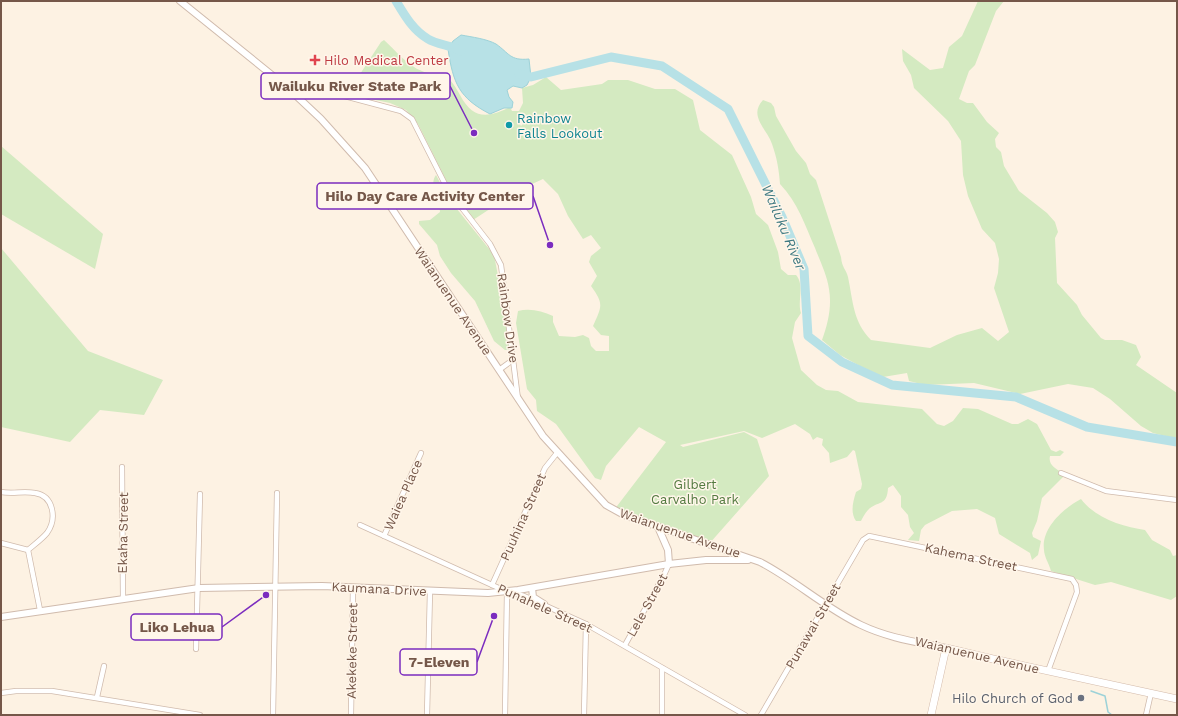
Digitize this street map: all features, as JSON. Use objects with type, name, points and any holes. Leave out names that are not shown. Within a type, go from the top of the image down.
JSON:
[{"type":"main road","name":"Waianuenue Avenue","points":[[946,648],[1177,699]]},
{"type":"main road","points":[[931,715],[946,648]]},
{"type":"street","name":"Waianuenue Avenue","points":[[180,1],[288,88],[321,119],[365,168],[518,401],[557,453],[606,505],[624,515],[756,561],[781,572],[826,604],[872,630],[892,637],[946,648]]},
{"type":"street","name":"Rainbow Drive","points":[[288,88],[299,77],[337,94],[401,111],[412,119],[448,190],[473,221],[496,254],[503,274],[518,401]]},
{"type":"street","points":[[499,370],[514,359]]},
{"type":"street","name":"Waiea Place","points":[[384,536],[421,453]]},
{"type":"street","name":"Puuhina Street","points":[[492,585],[545,468],[557,453]]},
{"type":"street","name":"Ekaha Street","points":[[122,467],[123,599]]},
{"type":"street","points":[[1062,473],[1106,491],[1177,500]]},
{"type":"street","points":[[1,492],[35,493],[50,501],[53,510],[52,520],[48,532],[28,550]]},
{"type":"street","points":[[273,715],[278,493]]},
{"type":"street","points":[[196,649],[199,588],[200,494]]},
{"type":"street","name":"Punahele Street","points":[[360,525],[507,592],[524,596],[544,604],[586,624],[745,715]]},
{"type":"street","points":[[658,527],[668,550],[669,564]]},
{"type":"street","name":"Kahema Street","points":[[866,537],[871,536],[1068,577],[1075,583],[1076,592],[1048,671]]},
{"type":"street","name":"Punawai Street","points":[[761,715],[866,537]]},
{"type":"street","points":[[1,543],[28,550]]},
{"type":"street","points":[[28,550],[40,610]]},
{"type":"street","name":"Kaumana Drive","points":[[1,617],[40,610],[199,588],[275,586],[353,587],[430,591],[507,592],[669,564],[741,558],[756,561]]},
{"type":"street","name":"Lele Street","points":[[624,645],[669,564]]},
{"type":"street","name":"Akekeke Street","points":[[351,715],[353,587]]},
{"type":"street","points":[[532,588],[533,597],[544,604]]},
{"type":"street","points":[[427,715],[430,591]]},
{"type":"street","points":[[505,715],[507,592]]},
{"type":"street","points":[[584,715],[586,624]]},
{"type":"street","points":[[97,697],[104,666]]},
{"type":"street","points":[[662,668],[662,715]]},
{"type":"street","points":[[1,693],[16,691],[52,691],[97,697],[200,715]]},
{"type":"street","points":[[1146,715],[1151,693]]},
{"type":"street","points":[[734,709],[734,715]]},
{"type":"green space","points":[[978,1],[1004,1],[996,11],[975,65],[969,71],[959,99],[967,103],[973,103],[987,122],[999,133],[995,139],[996,147],[1001,152],[1004,166],[1019,191],[1047,213],[1055,222],[1058,232],[1055,238],[1057,283],[1077,305],[1082,315],[1101,338],[1105,340],[1122,340],[1136,345],[1141,357],[1136,365],[1177,393],[1177,439],[1153,433],[1141,426],[1110,399],[1093,388],[1068,384],[1020,394],[974,383],[925,385],[909,381],[907,373],[883,377],[878,376],[840,355],[822,340],[828,321],[830,308],[828,284],[821,263],[800,214],[792,199],[780,184],[778,164],[774,149],[770,138],[758,117],[757,112],[763,100],[771,103],[774,107],[776,116],[796,151],[806,163],[810,174],[816,180],[842,264],[848,277],[857,318],[865,333],[871,340],[930,348],[957,335],[982,328],[998,341],[1009,332],[994,288],[998,273],[999,259],[995,243],[982,229],[968,196],[963,175],[961,141],[948,121],[914,88],[911,75],[903,61],[902,49],[930,70],[943,68],[949,47],[962,36]]},
{"type":"green space","name":"Gilbert Carvalho Park","points":[[384,40],[407,62],[417,69],[428,73],[442,75],[450,80],[465,103],[476,113],[488,115],[510,107],[512,111],[519,111],[523,103],[522,88],[533,85],[546,77],[561,90],[602,84],[608,80],[628,80],[655,89],[675,89],[693,100],[700,130],[732,155],[751,197],[756,214],[768,225],[778,252],[781,269],[788,275],[796,275],[799,279],[801,313],[795,322],[792,338],[801,370],[817,385],[826,390],[838,391],[858,402],[922,409],[937,424],[944,426],[953,421],[963,408],[978,409],[1012,424],[1018,424],[1028,419],[1037,424],[1051,450],[1056,452],[1060,450],[1064,452],[1060,456],[1050,456],[1051,464],[1062,472],[1064,476],[1042,498],[1037,521],[1032,533],[1033,537],[1041,541],[1038,555],[1032,560],[1030,553],[999,534],[995,518],[977,509],[952,511],[925,525],[921,530],[919,541],[908,540],[914,533],[910,527],[908,515],[901,507],[901,496],[893,485],[888,488],[884,501],[868,510],[861,521],[856,521],[853,514],[853,503],[856,492],[861,489],[862,484],[855,451],[853,450],[847,457],[830,463],[829,453],[822,445],[823,439],[817,437],[813,440],[810,434],[795,424],[762,438],[744,431],[680,445],[683,447],[744,432],[757,439],[769,476],[709,544],[614,510],[666,442],[639,427],[606,466],[601,480],[595,478],[556,424],[537,411],[536,400],[527,389],[516,323],[518,311],[536,310],[553,316],[553,322],[559,336],[575,337],[583,335],[589,338],[591,346],[596,351],[609,351],[609,336],[601,335],[593,326],[600,309],[600,301],[591,286],[597,276],[589,262],[591,256],[601,248],[591,235],[583,239],[568,216],[558,194],[543,179],[519,190],[473,220],[450,188],[418,124],[406,110],[390,103],[347,94],[381,42]],"holes":[[[527,115],[529,118],[521,126],[518,120]]]},
{"type":"green space","points":[[1,146],[103,234],[95,269],[1,214]]},
{"type":"green space","points":[[436,175],[448,198],[494,255],[504,307],[509,350],[505,350],[494,341],[475,301],[451,273],[440,256],[437,245],[419,224],[419,221],[430,220],[440,212],[440,207],[433,184]]},
{"type":"green space","points":[[1,248],[88,351],[163,380],[144,415],[100,410],[70,442],[1,427]]},
{"type":"green space","points":[[1081,499],[1087,506],[1110,520],[1128,527],[1145,530],[1152,540],[1170,550],[1173,556],[1177,555],[1177,596],[1171,600],[1111,582],[1095,585],[1051,571],[1044,552],[1046,534],[1061,513]]},
{"type":"water","points":[[461,35],[492,42],[514,58],[529,59],[531,77],[527,85],[522,88],[513,86],[507,90],[509,97],[513,102],[512,108],[504,108],[490,114],[471,102],[459,88],[452,71],[448,49],[453,41]]},
{"type":"waterway","name":"Wailuku River","points":[[396,1],[410,22],[428,39],[461,51]]},
{"type":"waterway","name":"Wailuku River","points":[[519,74],[531,77],[611,57],[662,66],[728,109],[782,217],[804,269],[808,336],[842,362],[892,385],[1016,397],[1087,427],[1177,442]]},
{"type":"waterway","points":[[1091,691],[1105,696],[1108,712],[1112,715]]},
{"type":"place","name":"Hilo Medical Center","points":[[315,60]]},
{"type":"place","name":"Rainbow Falls Lookout","points":[[509,125]]},
{"type":"place","name":"Wailuku River State Park","points":[[474,133]]},
{"type":"place","name":"Hilo Day Care Activity Center","points":[[550,245]]},
{"type":"place","name":"Liko Lehua","points":[[266,595]]},
{"type":"place","name":"7-Eleven","points":[[494,616]]},
{"type":"place","name":"Hilo Church of God","points":[[1081,698]]}]
